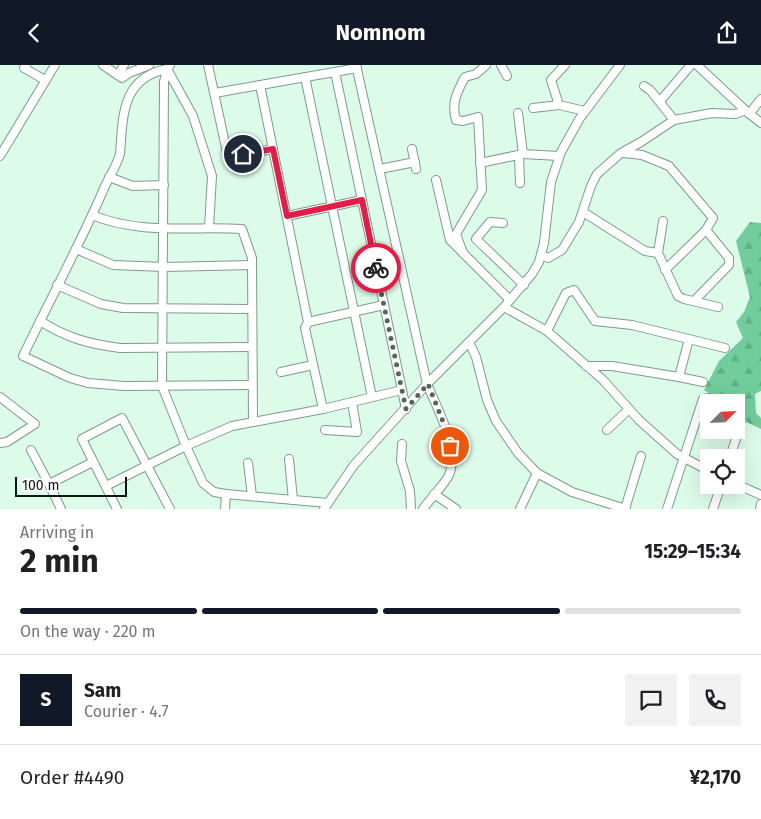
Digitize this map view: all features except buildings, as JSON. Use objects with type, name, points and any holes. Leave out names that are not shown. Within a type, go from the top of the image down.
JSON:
[{"type":"street","points":[[26,65],[24,68],[45,80]]},
{"type":"street","points":[[1,151],[55,65]]},
{"type":"street","points":[[103,65],[122,78],[149,65]]},
{"type":"street","points":[[118,75],[124,65]]},
{"type":"street","points":[[208,65],[228,157],[273,149]]},
{"type":"street","points":[[463,253],[456,234],[482,190],[478,117],[463,121],[456,120],[453,106],[457,90],[465,77],[476,74],[486,65]]},
{"type":"street","points":[[501,65],[506,76]]},
{"type":"street","points":[[559,105],[551,80],[565,65]]},
{"type":"street","points":[[168,67],[164,83],[162,386],[203,483],[214,492],[293,499],[326,506],[354,465],[468,341],[524,285],[541,255],[552,183],[559,156],[571,131],[620,65]]},
{"type":"street","points":[[660,101],[692,65]]},
{"type":"street","points":[[697,65],[761,123]]},
{"type":"street","points":[[215,93],[335,72],[357,66],[428,384],[448,434],[452,457],[449,475],[423,509]]},
{"type":"street","points":[[168,67],[145,78],[130,93],[124,107],[118,162],[23,356],[60,374],[88,383],[124,386],[252,385]]},
{"type":"street","points":[[168,67],[194,116],[212,176],[209,227]]},
{"type":"street","points":[[335,72],[406,409]]},
{"type":"street","points":[[305,77],[372,397]]},
{"type":"street","points":[[260,85],[308,322],[305,328],[323,409]]},
{"type":"street","points":[[644,86],[660,101],[674,120]]},
{"type":"street","points":[[541,255],[548,258],[562,250],[579,222],[597,174],[621,153],[674,120],[712,113],[736,114],[747,112],[761,99]]},
{"type":"street","points":[[532,108],[559,105],[585,111]]},
{"type":"street","points":[[518,113],[521,154],[520,183]]},
{"type":"street","points":[[380,169],[416,165],[412,149]]},
{"type":"street","points":[[621,153],[642,155],[669,166],[674,170],[688,191],[705,207],[713,218],[710,225],[665,270]]},
{"type":"street","points":[[480,163],[521,154],[559,156]]},
{"type":"street","points":[[109,177],[133,186],[164,185]]},
{"type":"street","points":[[436,180],[450,240],[507,303],[548,331],[603,380],[628,409],[677,454],[700,466]]},
{"type":"street","points":[[287,216],[362,200]]},
{"type":"street","points":[[583,212],[645,251],[658,253]]},
{"type":"street","points":[[92,215],[110,222],[164,229],[209,227],[242,229],[252,258],[253,422]]},
{"type":"street","points":[[503,223],[490,221],[476,239],[524,285]]},
{"type":"street","points":[[663,221],[658,253],[678,296],[718,307]]},
{"type":"street","points":[[694,301],[729,265],[729,258],[706,229]]},
{"type":"street","points":[[76,249],[113,265],[164,267],[252,265]]},
{"type":"street","points":[[58,285],[101,304],[123,308],[252,309]]},
{"type":"street","points":[[548,331],[566,293],[574,290],[595,321],[632,325],[725,347]]},
{"type":"street","points":[[308,322],[384,305]]},
{"type":"street","points":[[40,321],[79,341],[120,348],[252,347]]},
{"type":"street","points":[[679,377],[689,339]]},
{"type":"street","points":[[468,341],[476,357],[487,400],[496,421],[518,453],[537,473],[572,492],[625,509],[641,457]]},
{"type":"street","points":[[281,372],[313,365]]},
{"type":"street","points":[[586,366],[612,366],[703,382]]},
{"type":"street","points":[[106,486],[186,446],[232,426],[323,409],[402,390]]},
{"type":"street","points":[[0,397],[35,424],[7,442],[0,443]]},
{"type":"street","points":[[325,429],[358,432],[352,402]]},
{"type":"street","points":[[667,509],[700,408]]},
{"type":"street","points":[[607,430],[628,409]]},
{"type":"street","points":[[117,509],[82,439],[122,418],[170,509]]},
{"type":"street","points":[[402,444],[401,461],[410,491],[411,509]]},
{"type":"street","points":[[31,450],[61,509]]},
{"type":"street","points":[[289,459],[293,499]]},
{"type":"street","points":[[49,484],[93,462]]},
{"type":"street","points":[[248,463],[252,496]]},
{"type":"street","points":[[520,509],[537,473]]},
{"type":"street","points":[[745,488],[761,495]]},
{"type":"street","points":[[225,509],[226,494]]},
{"type":"street","points":[[434,494],[456,509]]},
{"type":"street","points":[[713,509],[718,494]]},
{"type":"street","points":[[760,509],[761,504]]},
{"type":"green space","points":[[750,222],[761,223],[761,391],[755,394],[756,413],[761,418],[761,429],[745,421],[745,394],[711,394],[704,390],[719,361],[743,338],[736,322],[744,312],[750,297],[736,241]]},
{"type":"way so far","points":[[376,268],[406,409],[428,384],[448,434],[450,446]]},
{"type":"route","points":[[243,154],[273,149],[287,216],[362,200],[376,268]]}]
